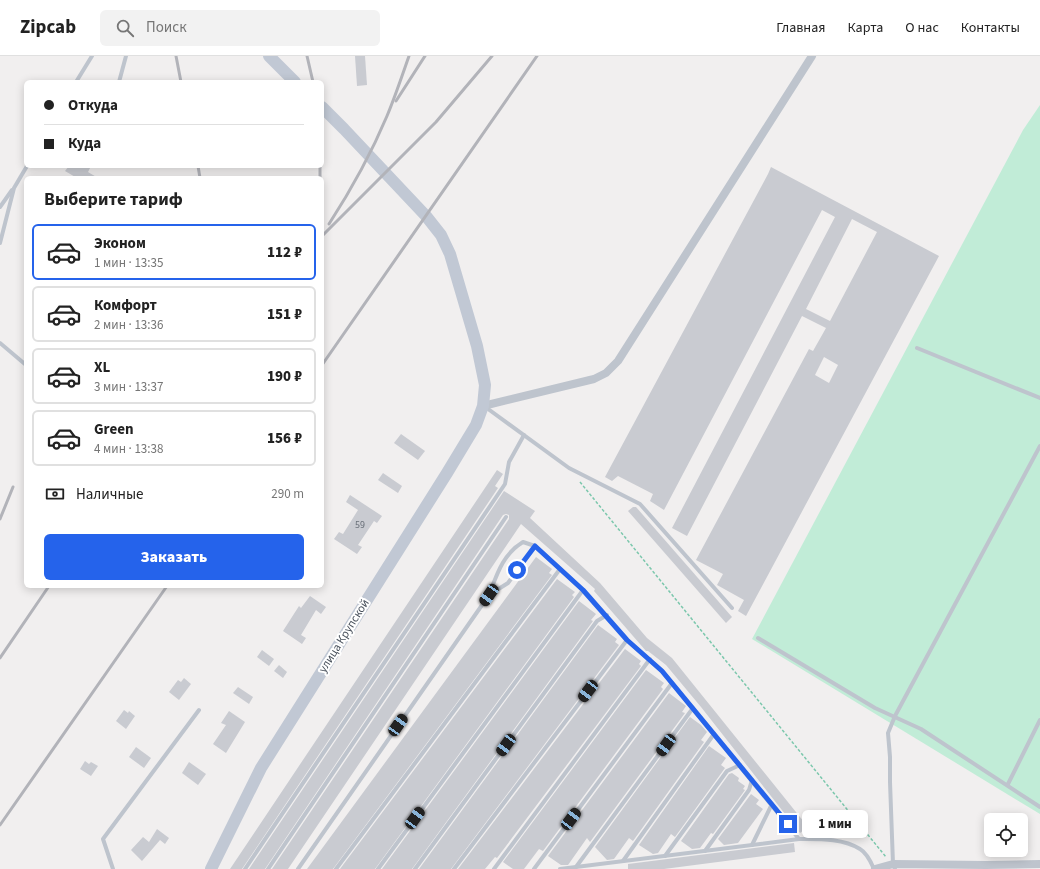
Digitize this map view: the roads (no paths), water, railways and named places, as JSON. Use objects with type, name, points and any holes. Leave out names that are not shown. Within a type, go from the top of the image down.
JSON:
[{"type":"main road","points":[[269,56],[293,80]]},
{"type":"main road","name":"улица Крупской","points":[[210,869],[261,768],[451,467],[476,425],[484,406],[485,386],[477,346],[450,254],[441,235],[426,216],[324,109]]},
{"type":"street","points":[[484,406],[594,379],[606,373],[618,361],[812,56]]},
{"type":"street","points":[[875,869],[894,867],[1040,864]]},
{"type":"lane","points":[[77,80],[92,56]]},
{"type":"lane","points":[[120,80],[126,56]]},
{"type":"lane","points":[[0,207],[26,168]]},
{"type":"lane","points":[[0,243],[14,188]]},
{"type":"lane","points":[[0,343],[24,363]]},
{"type":"lane","points":[[917,348],[1040,398]]},
{"type":"lane","points":[[484,406],[569,468],[640,504],[732,608]]},
{"type":"lane","points":[[245,869],[505,484],[509,462],[524,435]]},
{"type":"lane","points":[[903,869],[894,867],[888,733],[895,716],[1040,446]]},
{"type":"lane","points":[[268,869],[506,517]]},
{"type":"lane","points":[[298,869],[489,595],[499,568],[513,548],[523,542],[535,546],[583,590],[607,615],[627,640],[662,671],[799,839]]},
{"type":"lane","points":[[489,595],[508,583],[535,546]]},
{"type":"lane","points":[[336,869],[560,569]]},
{"type":"lane","points":[[378,869],[583,590]]},
{"type":"lane","points":[[415,869],[597,621],[607,615]]},
{"type":"lane","points":[[758,638],[875,708],[921,729],[1008,784],[1040,807]]},
{"type":"lane","points":[[454,869],[627,640]]},
{"type":"lane","points":[[494,869],[650,660]]},
{"type":"lane","points":[[534,869],[672,683]]},
{"type":"lane","points":[[576,867],[693,708]]},
{"type":"lane","points":[[113,869],[104,839],[199,710]]},
{"type":"lane","points":[[1008,784],[1040,720]]},
{"type":"lane","points":[[623,861],[714,734]]},
{"type":"lane","points":[[665,856],[727,771],[740,766]]},
{"type":"lane","points":[[705,851],[749,790],[752,780]]},
{"type":"lane","points":[[752,845],[772,804]]},
{"type":"lane","points":[[560,869],[799,839],[824,839],[846,843],[860,849],[867,856],[875,869]]},
{"type":"railway","points":[[176,56],[181,80]]},
{"type":"railway","points":[[307,56],[313,80]]},
{"type":"railway","points":[[329,224],[353,185],[381,130],[409,56]]},
{"type":"railway","points":[[396,101],[425,56]]},
{"type":"railway","points":[[324,234],[436,122],[492,56]]},
{"type":"railway","points":[[324,362],[537,56]]},
{"type":"railway","points":[[198,168],[200,176]]},
{"type":"railway","points":[[320,168],[320,176]]},
{"type":"railway","points":[[0,519],[13,487]]},
{"type":"railway","points":[[0,658],[48,588]]},
{"type":"railway","points":[[0,825],[166,588]]}]
